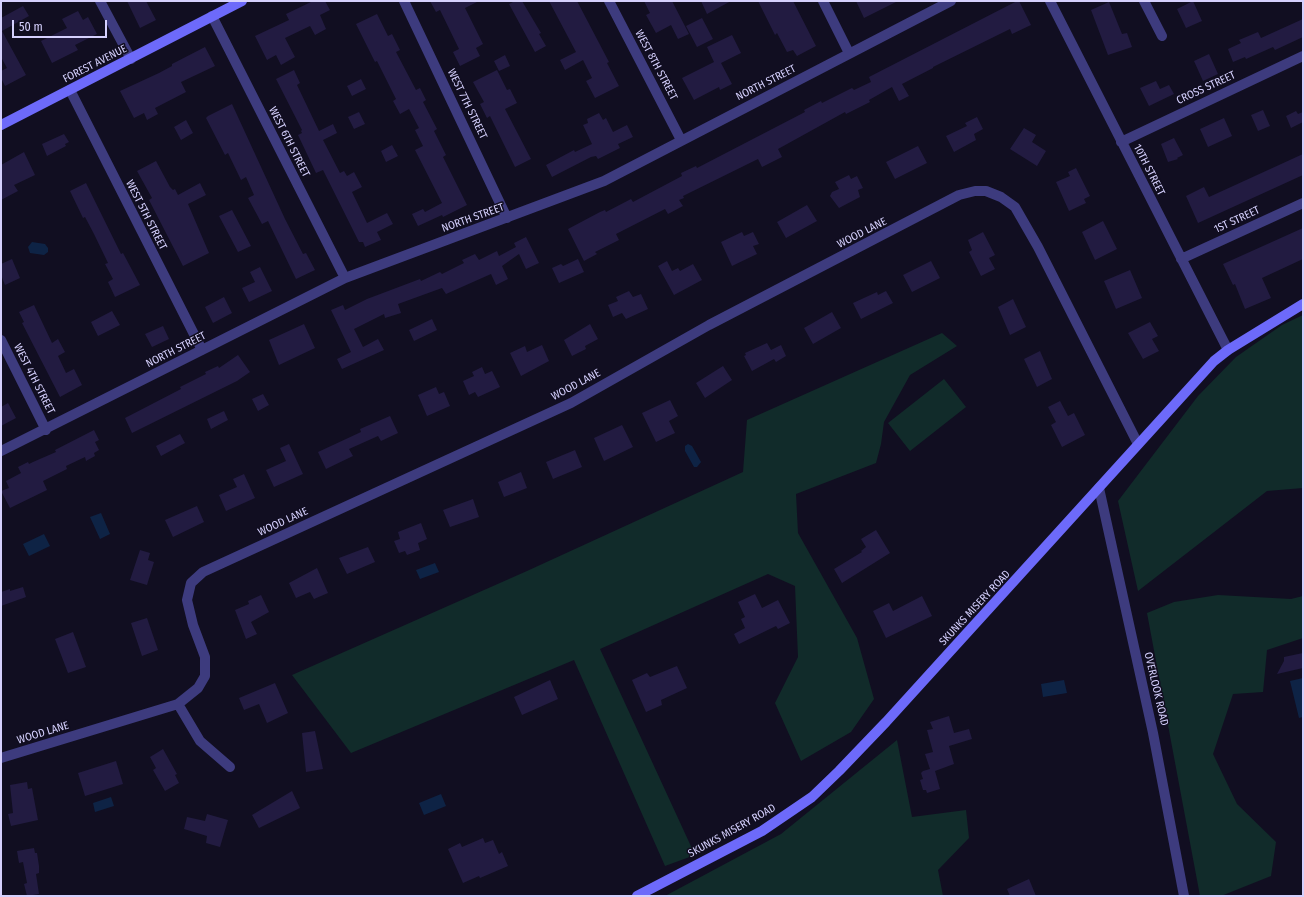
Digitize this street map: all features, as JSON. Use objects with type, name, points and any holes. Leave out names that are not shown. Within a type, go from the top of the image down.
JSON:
[{"type":"main road","name":"FOREST AVENUE","points":[[2,124],[242,1]]},
{"type":"main road","name":"SKUNKS MISERY ROAD","points":[[637,896],[762,831],[812,797],[886,722],[1012,586],[1138,444],[1214,362],[1228,350],[1303,304]]},
{"type":"street","points":[[100,1],[131,59]]},
{"type":"street","name":"WEST 7TH STREET","points":[[404,1],[508,218]]},
{"type":"street","name":"WEST 8TH STREET","points":[[609,1],[681,140]]},
{"type":"street","points":[[823,1],[849,53]]},
{"type":"street","name":"NORTH STREET","points":[[1,451],[46,430],[345,278],[590,187],[951,1]]},
{"type":"street","name":"10TH STREET","points":[[1050,1],[1120,142],[1228,350]]},
{"type":"street","points":[[1144,1],[1162,36]]},
{"type":"street","name":"WEST 6TH STREET","points":[[212,16],[345,278]]},
{"type":"street","name":"CROSS STREET","points":[[1120,142],[1303,56]]},
{"type":"street","name":"WEST 5TH STREET","points":[[70,90],[202,350]]},
{"type":"street","name":"WOOD LANE","points":[[1,758],[178,704],[198,688],[205,676],[205,657],[187,607],[188,590],[196,576],[571,403],[709,325],[959,196],[975,191],[986,191],[1001,197],[1015,207],[1038,247],[1138,444]]},
{"type":"street","name":"1ST STREET","points":[[1181,259],[1303,203]]},
{"type":"street","name":"WEST 4TH STREET","points":[[1,340],[46,430]]},
{"type":"street","name":"OVERLOOK ROAD","points":[[1099,488],[1153,733],[1184,896]]},
{"type":"street","points":[[178,704],[200,741],[230,767]]},
{"type":"green space","points":[[1303,315],[1303,488],[1267,491],[1138,591],[1118,501],[1198,396],[1236,357],[1282,325]]},
{"type":"green space","points":[[942,333],[957,346],[910,375],[884,422],[881,444],[876,463],[796,494],[798,533],[857,638],[874,699],[851,732],[801,761],[775,703],[798,657],[795,586],[768,574],[600,649],[695,855],[665,866],[574,660],[351,753],[292,675],[527,571],[743,472],[747,420]]},
{"type":"green space","points":[[944,379],[966,407],[910,451],[888,423]]},
{"type":"green space","points":[[1218,595],[1291,599],[1303,596],[1303,638],[1267,650],[1263,692],[1233,694],[1213,754],[1237,804],[1276,842],[1271,876],[1221,896],[1200,896],[1147,613],[1174,602]]},
{"type":"green space","points":[[897,740],[912,817],[966,810],[969,838],[938,870],[943,896],[665,896],[781,834]]},
{"type":"water","points":[[32,242],[45,244],[48,248],[48,252],[44,255],[30,253],[28,247]]},
{"type":"water","points":[[688,444],[692,446],[701,462],[697,467],[694,467],[685,451],[685,446]]},
{"type":"water","points":[[101,513],[110,534],[100,539],[90,517]]},
{"type":"water","points":[[44,534],[50,546],[29,556],[23,544]]},
{"type":"water","points":[[435,563],[439,572],[420,579],[416,570]]},
{"type":"water","points":[[1303,678],[1303,717],[1299,718],[1290,681]]},
{"type":"water","points":[[1064,680],[1067,693],[1043,697],[1041,684]]},
{"type":"water","points":[[441,794],[446,806],[424,815],[419,803]]},
{"type":"water","points":[[111,797],[114,806],[95,812],[93,803]]},
{"type":"building","points":[[127,1],[146,1],[156,20],[140,28]]},
{"type":"building","points":[[313,1],[325,1],[330,10],[320,15],[326,29],[315,35],[310,26],[285,38],[295,57],[281,65],[276,55],[267,60],[255,36],[289,20],[286,14]]},
{"type":"building","points":[[430,1],[479,1],[465,8],[483,44],[476,48],[480,56],[460,66],[453,52],[459,49],[440,10],[436,12]]},
{"type":"building","points":[[515,1],[522,1],[541,33],[539,34],[546,46],[535,52],[509,4]]},
{"type":"building","points":[[549,1],[577,1],[609,62],[607,63],[619,86],[595,98],[586,81],[592,78],[583,60],[565,70],[560,60],[576,52]]},
{"type":"building","points":[[644,1],[672,1],[689,34],[678,39],[671,25],[656,33],[646,15],[650,13]]},
{"type":"building","points":[[701,1],[731,1],[707,14]]},
{"type":"building","points":[[758,1],[793,1],[816,46],[797,56],[793,50],[787,52],[777,33],[775,35]]},
{"type":"building","points":[[856,1],[898,1],[864,18]]},
{"type":"building","points":[[1019,1],[1031,25],[1012,34],[1010,29],[902,84],[909,96],[899,101],[892,87],[869,100],[870,102],[846,114],[845,112],[778,149],[782,157],[762,167],[758,159],[683,196],[684,198],[679,200],[683,206],[668,214],[665,209],[616,234],[619,240],[595,252],[597,254],[584,261],[568,229],[600,212],[605,210],[606,212],[631,199],[633,202],[682,176],[681,173],[696,166],[697,168],[805,112],[804,110],[821,101],[822,103],[852,88],[854,90],[871,82],[869,77]]},
{"type":"building","points":[[1193,1],[1202,21],[1186,28],[1177,9]]},
{"type":"building","points":[[1109,2],[1122,34],[1127,33],[1132,47],[1108,55],[1091,10]]},
{"type":"building","points":[[23,6],[29,16],[2,31],[26,75],[5,86],[1,78],[1,71],[7,68],[1,57],[1,18]]},
{"type":"building","points":[[78,11],[83,20],[88,17],[97,34],[75,45],[78,50],[52,63],[41,41],[67,28],[62,19]]},
{"type":"building","points":[[377,14],[388,36],[392,34],[400,50],[396,52],[416,90],[420,88],[426,100],[423,102],[437,129],[434,131],[446,155],[443,157],[467,205],[443,217],[442,215],[418,226],[412,214],[423,209],[425,212],[442,203],[415,150],[423,146],[415,130],[419,128],[409,109],[400,114],[393,101],[396,99],[356,24]]},
{"type":"building","points":[[702,18],[713,39],[697,47],[686,26]]},
{"type":"building","points":[[1303,19],[1303,37],[1275,50],[1273,47],[1246,59],[1245,57],[1233,62],[1228,49],[1241,43],[1239,40],[1258,32],[1261,38]]},
{"type":"building","points":[[732,35],[741,53],[721,63],[732,84],[720,90],[719,87],[694,100],[682,78],[714,62],[707,47]]},
{"type":"building","points":[[205,47],[215,66],[181,82],[186,92],[155,108],[158,114],[147,120],[144,113],[134,118],[120,91],[159,73],[172,66],[172,64]]},
{"type":"building","points":[[1209,54],[1218,74],[1203,81],[1194,61]]},
{"type":"building","points":[[505,55],[510,66],[499,71],[494,61]]},
{"type":"building","points":[[294,70],[300,83],[297,85],[319,131],[333,124],[337,133],[323,140],[340,173],[344,171],[347,176],[354,172],[362,187],[352,192],[367,223],[387,213],[393,224],[377,232],[381,240],[365,247],[363,242],[359,242],[323,170],[316,173],[298,135],[302,133],[302,130],[276,79]]},
{"type":"building","points":[[497,70],[507,90],[510,89],[517,103],[505,109],[531,159],[515,167],[490,116],[487,118],[480,104],[484,102],[473,82]]},
{"type":"building","points":[[361,79],[366,89],[352,96],[347,86]]},
{"type":"building","points":[[1156,81],[1160,89],[1169,85],[1174,94],[1149,106],[1140,88]]},
{"type":"building","points":[[232,104],[285,219],[303,254],[306,253],[315,270],[296,279],[268,221],[262,224],[248,198],[254,195],[246,177],[241,180],[228,153],[225,155],[206,118]]},
{"type":"building","points":[[1263,110],[1270,126],[1258,131],[1251,115]]},
{"type":"building","points":[[1296,111],[1298,114],[1303,112],[1303,122],[1291,128],[1286,116]]},
{"type":"building","points":[[359,112],[365,124],[354,129],[348,117]]},
{"type":"building","points":[[599,113],[603,120],[606,118],[613,132],[627,125],[633,137],[618,144],[620,148],[598,159],[596,156],[591,157],[552,177],[546,165],[574,150],[575,152],[592,144],[583,125],[588,123],[587,119]]},
{"type":"building","points":[[977,117],[983,129],[974,134],[976,140],[954,152],[946,136],[967,126],[965,123]]},
{"type":"building","points":[[1224,118],[1232,136],[1208,147],[1200,129]]},
{"type":"building","points":[[186,120],[193,133],[181,140],[174,127]]},
{"type":"building","points":[[1024,128],[1036,135],[1032,142],[1046,151],[1037,166],[1010,149]]},
{"type":"building","points":[[64,134],[69,142],[65,144],[66,146],[47,156],[42,144]]},
{"type":"building","points":[[1174,138],[1183,155],[1177,158],[1178,159],[1168,162],[1161,144]]},
{"type":"building","points":[[392,145],[398,156],[386,162],[381,151]]},
{"type":"building","points":[[918,146],[927,163],[895,179],[886,162]]},
{"type":"building","points":[[24,152],[35,175],[14,185],[18,191],[1,200],[1,165]]},
{"type":"building","points":[[1303,154],[1303,175],[1198,223],[1186,196],[1204,187],[1209,197]]},
{"type":"building","points":[[156,161],[170,187],[173,190],[175,189],[178,195],[200,183],[206,195],[188,204],[209,253],[183,266],[149,200],[152,198],[137,171]]},
{"type":"building","points":[[1076,168],[1090,196],[1084,199],[1086,203],[1069,211],[1056,182],[1070,176],[1068,172]]},
{"type":"building","points":[[849,175],[851,179],[857,176],[863,188],[858,190],[860,197],[839,208],[830,196],[832,192],[839,189],[835,182]]},
{"type":"building","points":[[86,183],[121,254],[123,253],[140,285],[115,297],[108,282],[113,279],[105,264],[108,263],[70,191]]},
{"type":"building","points":[[807,205],[817,221],[786,238],[777,222]]},
{"type":"building","points":[[232,210],[251,246],[238,252],[219,216]]},
{"type":"building","points":[[1103,221],[1117,249],[1095,260],[1082,232]]},
{"type":"building","points":[[1303,228],[1303,259],[1262,278],[1271,298],[1245,309],[1235,284],[1233,285],[1223,264]]},
{"type":"building","points":[[742,232],[744,236],[753,232],[759,244],[753,246],[757,254],[732,266],[721,242]]},
{"type":"building","points":[[983,232],[995,255],[989,258],[995,269],[981,276],[969,252],[972,250],[968,240]]},
{"type":"building","points":[[526,237],[539,263],[526,269],[519,254],[502,266],[508,279],[496,285],[491,274],[446,294],[442,288],[398,304],[401,313],[385,318],[384,314],[354,329],[363,347],[378,339],[384,350],[342,369],[337,359],[351,352],[331,310],[343,305],[345,310],[367,299],[420,279],[421,281],[440,272],[442,274],[464,263],[462,260],[475,254],[479,260],[497,251],[499,256],[516,247],[514,243]]},
{"type":"building","points":[[12,259],[20,278],[5,285],[1,275],[1,264]]},
{"type":"building","points":[[578,259],[584,272],[559,283],[552,268],[561,264],[563,266]]},
{"type":"building","points":[[667,261],[672,271],[678,268],[680,271],[693,264],[702,280],[674,295],[658,266]]},
{"type":"building","points":[[931,261],[940,278],[912,292],[903,275]]},
{"type":"building","points":[[260,267],[272,291],[249,302],[242,288],[255,282],[250,272]]},
{"type":"building","points":[[1130,270],[1142,298],[1116,309],[1104,281]]},
{"type":"building","points":[[629,291],[633,297],[641,294],[648,309],[626,319],[622,313],[613,317],[608,305],[618,301],[616,297]]},
{"type":"building","points":[[886,291],[893,303],[861,319],[853,303],[877,292],[878,295]]},
{"type":"building","points":[[224,297],[232,313],[213,323],[205,307]]},
{"type":"building","points":[[1013,299],[1026,327],[1010,335],[998,307]]},
{"type":"building","points":[[34,305],[52,343],[58,339],[65,352],[58,356],[66,373],[74,369],[82,385],[60,397],[22,323],[24,322],[19,312]]},
{"type":"building","points":[[112,311],[120,325],[98,336],[91,322]]},
{"type":"building","points":[[832,312],[841,328],[813,344],[804,328]]},
{"type":"building","points":[[432,319],[437,330],[414,341],[409,330]]},
{"type":"building","points":[[1150,322],[1158,336],[1152,339],[1159,351],[1143,359],[1128,333]]},
{"type":"building","points":[[304,324],[315,348],[279,365],[269,340]]},
{"type":"building","points":[[590,324],[598,339],[585,346],[586,349],[572,356],[564,340]]},
{"type":"building","points":[[163,326],[169,339],[152,347],[145,334]]},
{"type":"building","points":[[767,343],[771,350],[781,345],[786,356],[776,362],[774,359],[752,371],[744,356],[746,355],[745,353]]},
{"type":"building","points":[[542,345],[549,361],[521,376],[510,353],[525,346],[527,352]]},
{"type":"building","points":[[1040,351],[1052,379],[1037,387],[1024,359]]},
{"type":"building","points":[[238,355],[250,372],[237,381],[132,433],[125,418],[181,389],[180,387],[206,374],[205,372],[218,366],[219,368]]},
{"type":"building","points":[[723,366],[732,380],[705,398],[696,383]]},
{"type":"building","points":[[482,367],[485,374],[492,371],[500,387],[478,397],[475,392],[469,395],[463,381],[474,376],[472,372]]},
{"type":"building","points":[[436,387],[439,394],[444,392],[450,406],[427,416],[418,395]]},
{"type":"building","points":[[263,394],[269,405],[258,411],[252,399]]},
{"type":"building","points":[[670,400],[678,416],[669,421],[675,433],[656,442],[642,413]]},
{"type":"building","points":[[1060,401],[1068,416],[1074,413],[1085,435],[1062,447],[1051,425],[1056,422],[1048,407]]},
{"type":"building","points":[[8,403],[16,418],[1,426],[1,407]]},
{"type":"building","points":[[224,411],[228,420],[211,429],[207,419]]},
{"type":"building","points":[[390,416],[398,433],[381,441],[378,436],[349,449],[353,456],[326,469],[318,452],[361,432],[360,429]]},
{"type":"building","points":[[622,425],[633,447],[604,461],[594,438]]},
{"type":"building","points":[[94,430],[99,440],[95,442],[99,450],[94,453],[95,456],[86,461],[85,457],[66,466],[67,469],[43,481],[47,490],[10,508],[1,491],[9,488],[6,481],[21,473],[18,467],[28,462],[29,464],[56,452],[55,450]]},
{"type":"building","points":[[180,434],[185,443],[161,456],[156,446]]},
{"type":"building","points":[[289,444],[303,474],[274,487],[266,470],[286,461],[280,448]]},
{"type":"building","points":[[575,450],[582,467],[553,479],[546,462]]},
{"type":"building","points":[[521,472],[527,488],[504,497],[498,482]]},
{"type":"building","points":[[244,474],[255,498],[226,511],[219,495],[237,487],[233,479]]},
{"type":"building","points":[[473,499],[479,517],[450,527],[443,510]]},
{"type":"building","points":[[197,506],[204,522],[173,537],[165,520]]},
{"type":"building","points":[[421,523],[427,539],[418,543],[420,550],[407,555],[405,551],[399,553],[394,541],[400,539],[398,532]]},
{"type":"building","points":[[876,530],[890,553],[842,583],[834,569],[862,552],[861,551],[866,547],[861,539]]},
{"type":"building","points":[[368,547],[375,562],[347,574],[339,558]]},
{"type":"building","points":[[140,550],[150,553],[148,560],[154,562],[147,585],[130,580]]},
{"type":"building","points":[[317,568],[328,593],[314,599],[310,592],[296,598],[289,583]]},
{"type":"building","points":[[23,587],[26,597],[1,606],[1,592]]},
{"type":"building","points":[[755,594],[762,608],[778,600],[790,623],[778,629],[776,626],[739,644],[734,634],[745,628],[741,619],[745,617],[738,602]]},
{"type":"building","points":[[261,595],[269,612],[251,622],[257,634],[246,639],[235,610],[249,604],[248,601]]},
{"type":"building","points":[[922,596],[932,616],[886,638],[873,611],[889,603],[893,611]]},
{"type":"building","points":[[147,618],[158,650],[142,656],[131,623]]},
{"type":"building","points":[[73,632],[86,667],[68,673],[55,639]]},
{"type":"building","points":[[1303,653],[1303,668],[1277,674],[1284,661],[1284,657]]},
{"type":"building","points":[[677,666],[687,688],[661,700],[662,705],[646,712],[632,680],[647,673],[650,677]]},
{"type":"building","points":[[550,680],[558,699],[522,715],[514,697]]},
{"type":"building","points":[[275,683],[288,713],[267,723],[259,704],[244,710],[239,698]]},
{"type":"building","points":[[949,716],[954,733],[969,729],[972,739],[949,746],[954,764],[935,771],[940,789],[927,793],[926,790],[923,790],[920,780],[923,779],[921,773],[930,769],[925,754],[933,752],[927,730],[933,729],[930,722]]},
{"type":"building","points":[[315,731],[323,769],[306,772],[302,733]]},
{"type":"building","points":[[163,749],[177,774],[175,775],[179,783],[165,791],[153,770],[156,768],[150,757]]},
{"type":"building","points":[[116,761],[123,784],[85,796],[78,773]]},
{"type":"building","points":[[27,782],[28,789],[32,788],[38,820],[11,826],[8,814],[13,813],[10,785]]},
{"type":"building","points":[[292,791],[300,808],[259,828],[252,815]]},
{"type":"building","points":[[207,814],[228,820],[220,847],[206,843],[207,836],[184,829],[187,817],[205,821]]},
{"type":"building","points":[[483,838],[485,843],[493,840],[499,854],[502,852],[508,866],[480,878],[479,876],[463,883],[448,849],[460,843],[462,847]]},
{"type":"building","points":[[34,848],[35,853],[37,853],[39,866],[39,873],[36,874],[39,894],[27,896],[24,884],[27,883],[23,862],[19,863],[17,851]]},
{"type":"building","points":[[1029,879],[1036,896],[1010,896],[1007,889]]}]
